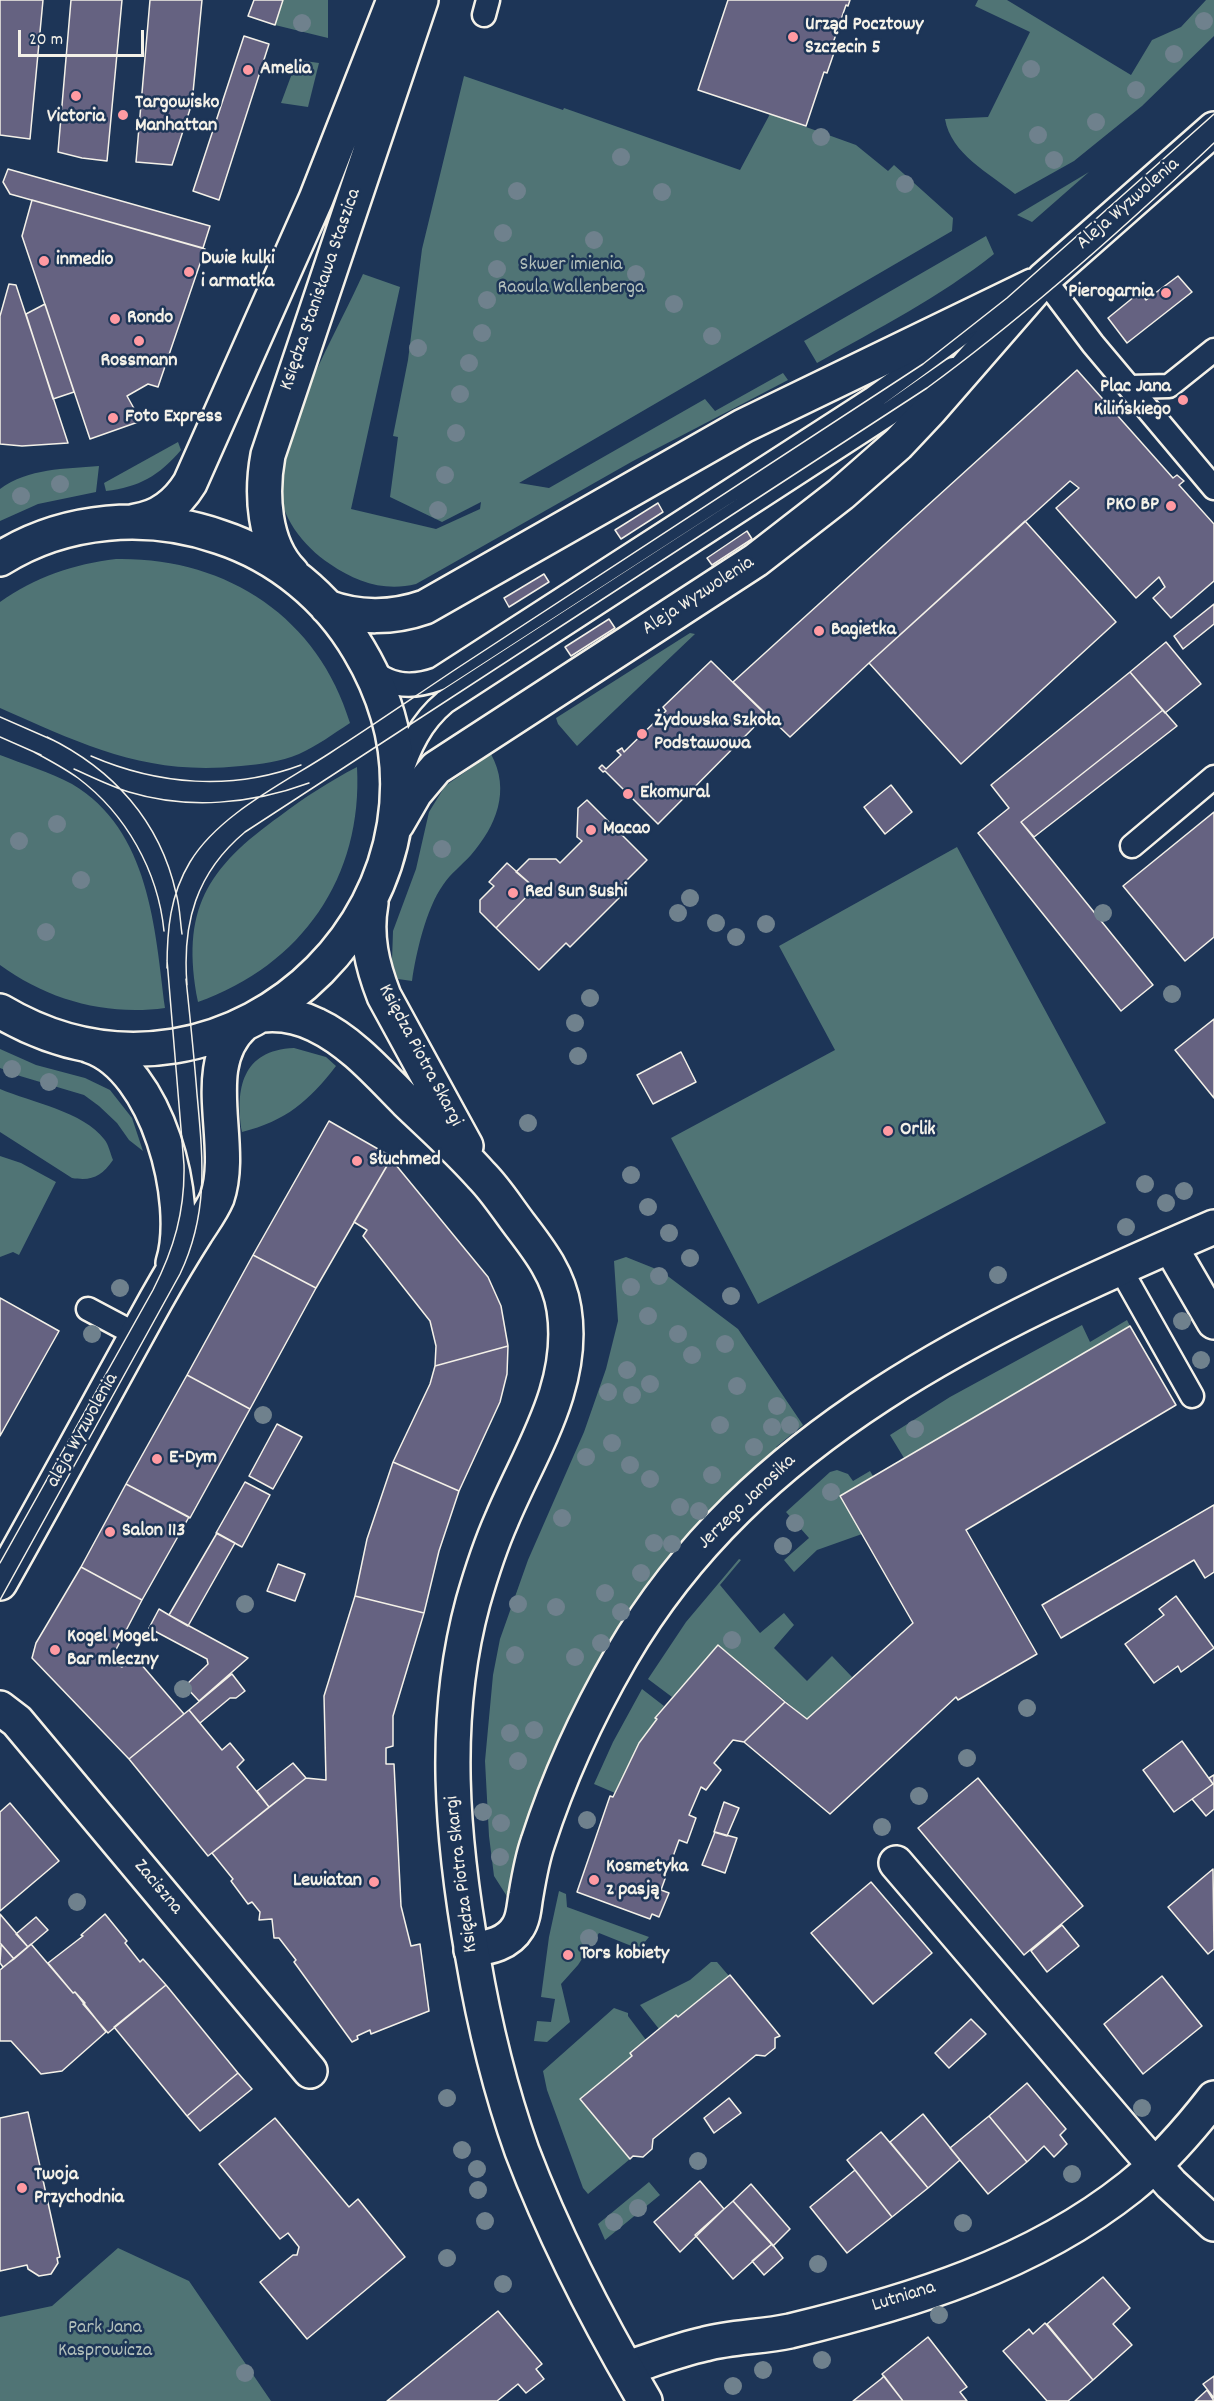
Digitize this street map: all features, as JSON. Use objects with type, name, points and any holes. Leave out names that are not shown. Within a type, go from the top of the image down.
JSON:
[{"type":"street","name":"Księdza Stanisława Staszica","points":[[124,522],[146,519],[160,513],[177,500],[189,483],[316,199],[394,0]]},
{"type":"street","name":"Księdza Stanisława Staszica","points":[[297,579],[281,560],[268,525],[264,484],[268,455],[421,0]]},
{"type":"street","name":"Aleja Wyzwolenia","points":[[1044,279],[1214,129]]},
{"type":"street","points":[[327,607],[344,612],[373,615],[408,612],[425,607],[743,426],[1044,279]]},
{"type":"street","points":[[994,337],[1044,279]]},
{"type":"street","name":"Aleja Wyzwolenia","points":[[392,837],[414,793],[436,768],[756,560],[842,494],[898,444],[994,337]]},
{"type":"street","points":[[0,559],[24,546],[63,532],[93,525],[124,522],[166,524],[206,532],[262,556],[297,579],[327,607],[353,639],[381,694],[392,736],[397,775],[397,796],[387,857],[373,896],[352,932],[327,964],[297,992],[253,1020],[206,1039],[165,1047],[124,1048],[82,1044],[43,1032],[0,1011]]},
{"type":"street","name":"Księdza Piotra Skargi","points":[[373,896],[370,912],[370,946],[376,977],[384,996],[483,1176]]},
{"type":"street","name":"Księdza Piotra Skargi","points":[[253,1020],[289,1015],[315,1024],[366,1061],[483,1176],[535,1244],[554,1275],[564,1309],[567,1342],[562,1377],[553,1406],[492,1542],[472,1606],[461,1660],[452,1749],[453,1816],[461,1889],[488,2034],[522,2150],[579,2281],[645,2401]]},
{"type":"street","name":"aleja Wyzwolenia","points":[[0,1583],[168,1279],[216,1201],[223,1179],[224,1159],[220,1089],[222,1057],[232,1035],[253,1020]]},
{"type":"street","name":"aleja Wyzwolenia","points":[[82,1044],[106,1053],[125,1072],[152,1112],[165,1141],[175,1186],[178,1230],[168,1279]]},
{"type":"street","name":"Jerzego Janosika","points":[[471,1950],[508,1940],[520,1925],[538,1842],[561,1777],[602,1692],[645,1619],[705,1543],[746,1502],[805,1448],[889,1389],[1000,1324],[1214,1227]]},
{"type":"street","points":[[1170,1246],[1214,1322]]},
{"type":"street","name":"Zaciszna","points":[[0,1708],[17,1721],[310,2072]]},
{"type":"street","points":[[896,1863],[1171,2184],[1214,2224]]},
{"type":"street","name":"Lutniana","points":[[627,2368],[704,2344],[809,2326],[908,2298],[966,2278],[1060,2234],[1115,2198],[1155,2165],[1214,2098]]},
{"type":"lane","points":[[1044,279],[1093,344],[1214,488]]},
{"type":"lane","points":[[368,666],[387,681],[403,685],[425,683],[445,675],[879,394],[942,350],[1007,298]]},
{"type":"lane","points":[[397,796],[404,764],[413,741],[429,718],[445,702],[885,417],[994,337]]},
{"type":"lane","points":[[1130,387],[1169,386],[1214,350]]},
{"type":"lane","points":[[1132,846],[1214,777]]},
{"type":"lane","points":[[1120,1268],[1192,1396]]},
{"type":"lane","points":[[88,1310],[137,1335]]},
{"type":"green space","points":[[283,0],[328,0],[328,38],[275,25]]},
{"type":"green space","points":[[978,0],[1007,0],[1131,75],[1152,40],[1181,27],[1206,0],[1214,0],[1214,36],[1142,106],[1074,161],[1015,194],[963,153],[955,143],[945,119],[988,117],[1030,32],[975,6]]},
{"type":"green space","points":[[297,60],[319,63],[308,107],[281,103]]},
{"type":"green space","name":"Skwer imienia Raoula Wallenberga","points":[[464,76],[563,110],[564,108],[740,170],[770,114],[856,145],[888,171],[894,165],[953,218],[952,231],[519,483],[549,488],[705,399],[715,411],[783,373],[788,380],[633,461],[416,584],[382,586],[350,576],[320,557],[302,539],[294,529],[283,506],[279,481],[292,432],[309,386],[363,274],[400,287],[351,509],[436,529],[480,509],[481,502],[442,522],[390,497],[398,437],[393,436],[408,360],[422,249]]},
{"type":"green space","points":[[1089,172],[1032,222],[1017,215]]},
{"type":"green space","points":[[986,236],[994,254],[973,270],[908,312],[817,363],[804,341]]},
{"type":"green space","points":[[178,442],[181,450],[165,467],[148,479],[129,487],[106,491],[104,483]]},
{"type":"green space","points":[[99,466],[96,492],[38,504],[0,521],[0,489],[11,482],[35,473]]},
{"type":"green space","points":[[116,559],[156,561],[194,569],[230,582],[262,600],[291,624],[315,652],[335,685],[350,723],[292,757],[241,766],[207,768],[145,762],[116,755],[0,708],[0,602],[27,585],[55,573],[85,564]]},
{"type":"green space","points":[[690,633],[695,634],[577,746],[558,724],[556,718]]},
{"type":"green space","points":[[491,754],[500,781],[500,795],[494,820],[480,844],[449,877],[437,895],[423,932],[412,981],[398,979],[392,961],[393,931],[416,869],[429,812],[445,786]]},
{"type":"green space","points":[[0,755],[72,784],[98,804],[118,827],[133,854],[144,884],[152,915],[165,1008],[121,1010],[78,1003],[38,988],[0,965]]},
{"type":"green space","points":[[357,767],[356,807],[349,845],[337,880],[319,912],[296,940],[268,965],[235,986],[198,1002],[193,970],[193,941],[197,916],[205,894],[217,873],[255,835],[289,809]]},
{"type":"green space","name":"Orlik","points":[[957,847],[1106,1123],[758,1304],[671,1138],[835,1050],[779,946]]},
{"type":"green space","points":[[294,1048],[326,1057],[336,1066],[316,1090],[284,1116],[242,1132],[240,1101],[246,1075],[253,1064],[263,1056],[277,1050]]},
{"type":"green space","points":[[0,1049],[36,1065],[85,1078],[110,1090],[132,1118],[143,1151],[129,1140],[117,1123],[84,1095],[0,1068]]},
{"type":"green space","points":[[0,1089],[56,1109],[84,1122],[104,1139],[113,1160],[96,1176],[85,1179],[72,1178],[0,1132]]},
{"type":"green space","points":[[0,1156],[21,1163],[56,1182],[19,1255],[13,1252],[0,1257]]},
{"type":"green space","points":[[626,1257],[661,1271],[738,1329],[803,1425],[776,1447],[781,1454],[692,1543],[508,1898],[494,1876],[489,1836],[485,1761],[493,1675],[500,1639],[528,1560],[584,1432],[606,1369],[618,1321],[614,1261]]},
{"type":"green space","points":[[1127,1320],[1130,1326],[904,1458],[890,1435],[950,1397],[1082,1325],[1090,1342]]},
{"type":"green space","points":[[837,1470],[848,1474],[853,1481],[870,1471],[873,1476],[840,1496],[862,1534],[817,1550],[794,1572],[784,1560],[809,1538],[786,1512],[830,1472]]},
{"type":"green space","points":[[739,1559],[741,1560],[720,1585],[760,1633],[784,1613],[794,1625],[774,1648],[807,1681],[832,1656],[852,1677],[807,1719],[718,1645],[672,1697],[648,1679],[686,1622]]},
{"type":"green space","points":[[642,1689],[664,1706],[639,1743],[615,1793],[594,1784],[613,1742]]},
{"type":"green space","points":[[559,1891],[566,1894],[567,1907],[649,1937],[639,1949],[599,1933],[578,1965],[561,1984],[570,2022],[547,2042],[534,2041],[537,2021],[551,2022],[555,1999],[541,1997],[549,1937]]},
{"type":"green space","points":[[711,1962],[717,1962],[729,1976],[678,2017],[676,2015],[659,2029],[640,2005],[690,1980]]},
{"type":"green space","points":[[614,2008],[628,2013],[646,2040],[630,2053],[632,2056],[580,2099],[630,2159],[588,2194],[583,2188],[547,2090],[543,2071]]},
{"type":"green space","points":[[649,2182],[660,2195],[605,2240],[598,2224]]},
{"type":"green space","name":"Park Jana Kasprowicza","points":[[118,2248],[189,2281],[271,2401],[0,2401],[0,2317],[52,2306]]},
{"type":"building","points":[[0,0],[43,0],[30,139],[0,135]]},
{"type":"building","points":[[71,0],[122,0],[107,161],[58,152]]},
{"type":"building","points":[[150,0],[202,0],[192,103],[172,165],[136,162]]},
{"type":"building","points":[[254,0],[283,0],[275,25],[248,16]]},
{"type":"building","points":[[728,0],[850,0],[848,6],[846,5],[832,46],[836,47],[827,73],[824,72],[806,126],[698,90]]},
{"type":"building","points":[[244,36],[269,44],[219,200],[193,191]]},
{"type":"building","points":[[8,169],[210,226],[203,248],[10,194],[3,182]]},
{"type":"building","name":"Rondo","points":[[32,200],[205,249],[158,387],[148,384],[127,396],[141,421],[90,439],[22,236]]},
{"type":"building","points":[[1178,276],[1192,292],[1127,343],[1108,318],[1140,292],[1146,300]]},
{"type":"building","points":[[9,284],[16,285],[68,443],[22,446],[0,444],[0,316]]},
{"type":"building","points":[[45,304],[74,392],[53,399],[26,314]]},
{"type":"building","points":[[1077,370],[1173,478],[1177,475],[1184,481],[1179,485],[1214,524],[1214,581],[1171,618],[1153,598],[1165,587],[1159,577],[1136,598],[1056,508],[1079,488],[1070,481],[790,737],[733,682]]},
{"type":"building","points":[[658,503],[663,512],[621,539],[615,530]]},
{"type":"building","points":[[1025,521],[1116,622],[961,764],[869,663]]},
{"type":"building","points":[[747,531],[752,539],[712,565],[707,558]]},
{"type":"building","points":[[544,574],[549,582],[509,607],[504,598]]},
{"type":"building","points":[[1214,604],[1214,624],[1183,649],[1174,636]]},
{"type":"building","points":[[609,619],[615,628],[571,656],[565,647]]},
{"type":"building","points":[[1166,642],[1201,684],[1165,713],[1130,672]]},
{"type":"building","points":[[711,661],[766,715],[658,824],[605,771],[599,768],[602,765],[606,769],[621,755],[617,751],[622,748],[624,752],[666,711],[663,707]]},
{"type":"building","points":[[1130,672],[1163,710],[1021,822],[1153,985],[1121,1011],[978,833],[1009,808],[991,785]]},
{"type":"building","points":[[1163,710],[1177,726],[1034,837],[1021,822]]},
{"type":"building","points":[[891,785],[912,812],[885,834],[864,807]]},
{"type":"building","points":[[587,800],[647,860],[620,887],[625,892],[570,947],[566,943],[539,970],[496,928],[535,888],[516,872],[529,859],[556,859],[560,863],[582,841],[577,837],[578,808]]},
{"type":"building","points":[[1214,812],[1214,937],[1185,961],[1123,886]]},
{"type":"building","points":[[507,863],[535,888],[496,928],[480,912],[480,900],[494,886],[489,882]]},
{"type":"building","points":[[1214,1019],[1214,1098],[1175,1050]]},
{"type":"building","points":[[681,1052],[696,1082],[653,1104],[637,1075]]},
{"type":"building","points":[[329,1121],[392,1157],[316,1288],[253,1255]]},
{"type":"building","points":[[391,1159],[488,1277],[501,1306],[508,1346],[435,1366],[436,1346],[430,1321],[363,1236],[367,1230],[354,1222]]},
{"type":"building","points":[[253,1255],[316,1288],[250,1409],[187,1375]]},
{"type":"building","points":[[0,1298],[59,1331],[0,1436]]},
{"type":"building","points":[[1130,1326],[1176,1405],[966,1530],[1037,1654],[958,1700],[956,1697],[830,1814],[744,1742],[785,1702],[807,1719],[913,1623],[840,1496]]},
{"type":"building","points":[[508,1346],[507,1374],[500,1402],[459,1491],[393,1462],[430,1384],[435,1366]]},
{"type":"building","points":[[187,1375],[250,1409],[190,1518],[126,1484]]},
{"type":"building","points":[[277,1424],[302,1437],[273,1489],[249,1476]]},
{"type":"building","points":[[393,1462],[459,1491],[439,1551],[424,1613],[355,1596],[367,1539]]},
{"type":"building","points":[[245,1482],[270,1495],[242,1547],[216,1533]]},
{"type":"building","points":[[126,1484],[189,1517],[142,1600],[81,1567]]},
{"type":"building","points":[[1214,1505],[1214,1572],[1205,1578],[1194,1560],[1061,1638],[1042,1605]]},
{"type":"building","points":[[217,1533],[235,1543],[188,1626],[169,1615]]},
{"type":"building","points":[[278,1564],[305,1574],[295,1601],[267,1591]]},
{"type":"building","points":[[81,1567],[142,1600],[110,1661],[122,1667],[134,1656],[184,1714],[129,1759],[32,1658],[36,1643]]},
{"type":"building","points":[[355,1596],[424,1613],[393,1716],[393,1746],[386,1748],[386,1764],[394,1764],[401,1906],[411,1946],[420,1944],[429,2011],[371,2034],[370,2030],[357,2036],[358,2039],[352,2042],[294,1962],[296,1960],[279,1938],[274,1938],[272,1919],[259,1920],[260,1912],[252,1902],[248,1904],[231,1881],[233,1879],[212,1853],[306,1778],[326,1780],[324,1696]]},
{"type":"building","points":[[1176,1596],[1214,1648],[1181,1672],[1178,1666],[1154,1683],[1125,1644],[1164,1615],[1159,1609]]},
{"type":"building","points":[[159,1609],[248,1658],[199,1701],[185,1686],[208,1664],[207,1659],[149,1628]]},
{"type":"building","points":[[718,1645],[785,1702],[744,1742],[733,1740],[714,1763],[721,1770],[706,1790],[701,1787],[689,1815],[696,1818],[687,1843],[679,1840],[661,1890],[669,1893],[659,1917],[652,1914],[650,1919],[577,1892],[610,1796],[613,1797],[639,1743],[657,1719],[655,1718]]},
{"type":"building","points":[[232,1674],[245,1691],[236,1698],[230,1698],[200,1723],[189,1710]]},
{"type":"building","points":[[189,1710],[222,1750],[230,1743],[244,1760],[237,1767],[269,1807],[208,1856],[129,1759]]},
{"type":"building","points":[[1182,1741],[1213,1784],[1174,1812],[1143,1770]]},
{"type":"building","points":[[293,1763],[306,1778],[269,1807],[257,1791]]},
{"type":"building","points":[[1214,1775],[1214,1809],[1206,1816],[1192,1799],[1213,1784],[1209,1778]]},
{"type":"building","points":[[978,1778],[1083,1906],[1024,1955],[918,1828]]},
{"type":"building","points":[[724,1802],[739,1808],[727,1836],[714,1832]]},
{"type":"building","points":[[10,1803],[59,1861],[0,1911],[0,1812]]},
{"type":"building","points":[[715,1832],[737,1838],[725,1873],[702,1865]]},
{"type":"building","points":[[1213,1869],[1214,1949],[1208,1954],[1168,1907]]},
{"type":"building","points":[[871,1882],[932,1953],[873,2004],[811,1933]]},
{"type":"building","points":[[0,1914],[28,1947],[14,1959],[0,1943]]},
{"type":"building","points":[[105,1914],[127,1941],[125,1943],[140,1962],[143,1959],[166,1985],[108,2033],[83,2004],[85,2003],[75,1992],[73,1993],[48,1963],[83,1936],[81,1935]]},
{"type":"building","points":[[36,1917],[48,1930],[28,1947],[16,1934]]},
{"type":"building","points":[[1062,1925],[1079,1946],[1047,1972],[1031,1951]]},
{"type":"building","points":[[1,1944],[14,1959],[3,1967],[0,1963]]},
{"type":"building","points":[[31,1944],[73,1993],[75,1992],[106,2032],[62,2071],[41,2074],[11,2041],[0,2041],[0,1970]]},
{"type":"building","points":[[730,1975],[780,2036],[775,2038],[775,2048],[765,2056],[756,2055],[653,2139],[652,2149],[643,2157],[633,2156],[630,2159],[580,2099],[632,2056],[630,2053],[659,2029],[676,2015],[678,2017]]},
{"type":"building","points":[[1162,1976],[1202,2026],[1143,2074],[1104,2024]]},
{"type":"building","points":[[166,1985],[238,2073],[187,2116],[114,2027]]},
{"type":"building","points":[[971,2019],[986,2034],[949,2068],[935,2053]]},
{"type":"building","points":[[238,2073],[252,2089],[200,2131],[187,2116]]},
{"type":"building","points":[[1027,2083],[1066,2129],[1060,2135],[1067,2144],[1054,2157],[1044,2146],[1027,2162],[989,2116]]},
{"type":"building","points":[[729,2098],[741,2113],[714,2133],[704,2118]]},
{"type":"building","name":"Twoja Przychodnia","points":[[28,2112],[60,2257],[57,2258],[58,2263],[51,2274],[39,2276],[28,2269],[27,2265],[0,2271],[0,2118]]},
{"type":"building","points":[[923,2114],[960,2160],[928,2188],[890,2142]]},
{"type":"building","points":[[989,2116],[1027,2162],[988,2194],[950,2148]]},
{"type":"building","points":[[275,2118],[349,2207],[358,2199],[405,2257],[307,2339],[260,2282],[293,2255],[297,2255],[299,2247],[288,2233],[280,2239],[219,2164]]},
{"type":"building","points":[[881,2132],[928,2188],[892,2217],[847,2160]]},
{"type":"building","points":[[855,2170],[892,2217],[847,2253],[810,2207]]},
{"type":"building","points":[[700,2181],[724,2209],[680,2252],[654,2222]]},
{"type":"building","points":[[751,2184],[790,2229],[773,2246],[733,2201]]},
{"type":"building","points":[[733,2201],[772,2244],[733,2279],[695,2235]]},
{"type":"building","points":[[772,2244],[783,2258],[764,2275],[752,2261]]},
{"type":"building","points":[[1103,2277],[1130,2308],[1113,2324],[1132,2345],[1093,2380],[1047,2324]]},
{"type":"building","points":[[498,2311],[542,2364],[536,2369],[544,2379],[526,2393],[518,2384],[497,2401],[387,2401]]},
{"type":"building","points":[[1045,2323],[1093,2380],[1068,2401],[1047,2401],[1003,2351],[1029,2329],[1033,2334]]},
{"type":"building","points":[[928,2337],[967,2387],[960,2392],[967,2401],[903,2401],[882,2374]]},
{"type":"building","points":[[884,2376],[903,2401],[853,2401],[881,2379]]},
{"type":"building","points":[[1214,2376],[1214,2398],[1203,2384]]},
{"type":"building","points":[[1207,2390],[1214,2401],[1195,2401]]},
{"type":"tram line","points":[[167,968],[171,913],[183,874],[202,845],[235,814],[923,364],[1007,298],[1214,114]]},
{"type":"tram line","points":[[187,985],[187,941],[196,901],[215,864],[245,832],[927,388],[1002,331],[1074,270],[1214,143]]},
{"type":"tram line","points":[[0,717],[55,741]]},
{"type":"tram line","points":[[0,737],[41,755]]},
{"type":"tram line","points":[[47,737],[71,750],[113,781],[146,820],[169,867],[179,908],[182,934]]},
{"type":"tram line","points":[[34,752],[78,778],[95,792],[125,826],[147,866],[155,887],[164,931]]},
{"type":"tram line","points":[[91,756],[142,773],[195,781],[249,779],[301,765]]},
{"type":"tram line","points":[[74,769],[129,792],[151,798],[197,803],[243,800],[309,783]]},
{"type":"tram line","points":[[0,1563],[153,1290],[167,1260],[177,1229],[183,1198],[184,1165],[167,960]]},
{"type":"tram line","points":[[0,1600],[180,1274],[196,1229],[202,1186],[202,1163],[186,979]]},
{"type":"place","name":"Urząd Pocztowy Szczecin 5","points":[[793,37]]},
{"type":"place","name":"Amelia","points":[[248,70]]},
{"type":"place","name":"Victoria","points":[[76,96]]},
{"type":"place","name":"Targowisko Manhattan","points":[[123,115]]},
{"type":"place","name":"inmedio","points":[[44,261]]},
{"type":"place","name":"Dwie kulki i armatka","points":[[189,272]]},
{"type":"place","name":"Pierogarnia","points":[[1166,293]]},
{"type":"place","name":"Rondo","points":[[115,319]]},
{"type":"place","name":"Rossmann","points":[[139,341]]},
{"type":"place","name":"Plac Jana Kilińskiego","points":[[1183,400]]},
{"type":"place","name":"Foto Express","points":[[113,418]]},
{"type":"place","name":"PKO BP","points":[[1171,506]]},
{"type":"place","name":"Bagietka","points":[[819,631]]},
{"type":"place","name":"Żydowska Szkoła Podstawowa","points":[[642,734]]},
{"type":"place","name":"Ekomural","points":[[628,794]]},
{"type":"place","name":"Macao","points":[[591,830]]},
{"type":"place","name":"Red Sun Sushi","points":[[513,893]]},
{"type":"place","name":"Orlik","points":[[888,1131]]},
{"type":"place","name":"Słuchmed","points":[[357,1161]]},
{"type":"place","name":"E-Dym","points":[[157,1459]]},
{"type":"place","name":"Salon 113","points":[[110,1532]]},
{"type":"place","name":"Kogel Mogel. Bar mleczny","points":[[55,1650]]},
{"type":"place","name":"Kosmetyka z pasją","points":[[594,1880]]},
{"type":"place","name":"Lewiatan","points":[[374,1882]]},
{"type":"place","name":"Tors kobiety","points":[[568,1955]]},
{"type":"place","name":"Twoja Przychodnia","points":[[22,2188]]}]
